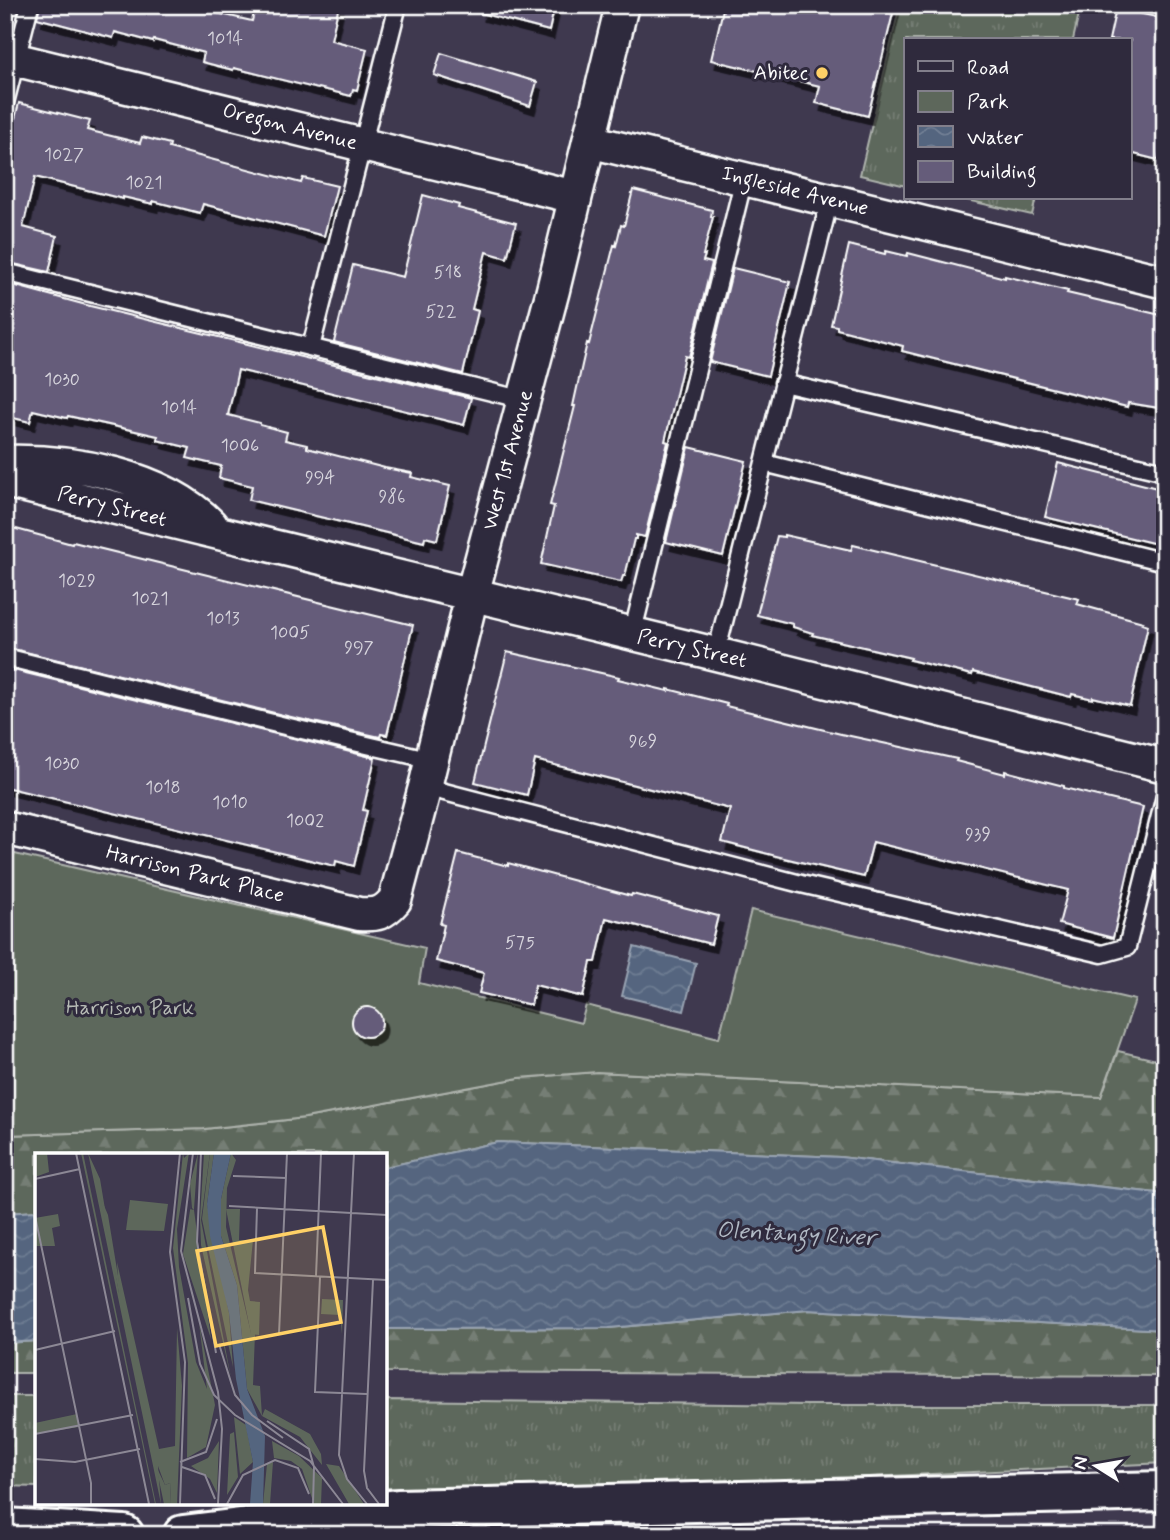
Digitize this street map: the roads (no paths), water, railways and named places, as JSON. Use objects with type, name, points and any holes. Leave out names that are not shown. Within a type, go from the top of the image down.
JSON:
[{"type":"highway","points":[[183,1535],[398,1509],[1165,1491]]},
{"type":"highway","points":[[5,1528],[124,1535]]},
{"type":"street","name":"West 1st Avenue","points":[[385,911],[395,900],[428,774],[622,5]]},
{"type":"street","name":"Oregon Avenue","points":[[10,58],[575,197]]},
{"type":"street","name":"Ingleside Avenue","points":[[589,141],[1165,282]]},
{"type":"street","name":"Perry Street","points":[[5,462],[26,461],[76,466],[117,474],[154,488],[197,510],[219,533]]},
{"type":"street","name":"Perry Street","points":[[5,481],[1165,766]]},
{"type":"street","name":"Harrison Park Place","points":[[5,828],[359,915],[385,911]]},
{"type":"lane","points":[[5,103],[10,58],[30,5]]},
{"type":"lane","points":[[311,347],[398,5]]},
{"type":"lane","points":[[632,635],[744,178]]},
{"type":"lane","points":[[716,654],[830,199]]},
{"type":"lane","points":[[5,272],[524,400]]},
{"type":"lane","points":[[783,383],[1165,472]]},
{"type":"lane","points":[[764,463],[1165,562]]},
{"type":"lane","points":[[5,657],[428,774],[801,884],[1102,954],[1127,947],[1165,796]]},
{"type":"water","points":[[634,947],[696,963],[684,1011],[622,996]]},
{"type":"water","name":"Olentangy River","points":[[498,1142],[840,1157],[1165,1194],[1165,1330],[808,1310],[609,1328],[387,1329],[387,1167]]},
{"type":"water","points":[[35,1211],[35,1341],[5,1343],[5,1213]]},
{"type":"place","name":"Abitec","points":[[822,73]]},
{"type":"park label","name":"Harrison Park","points":[[130,1008]]}]
